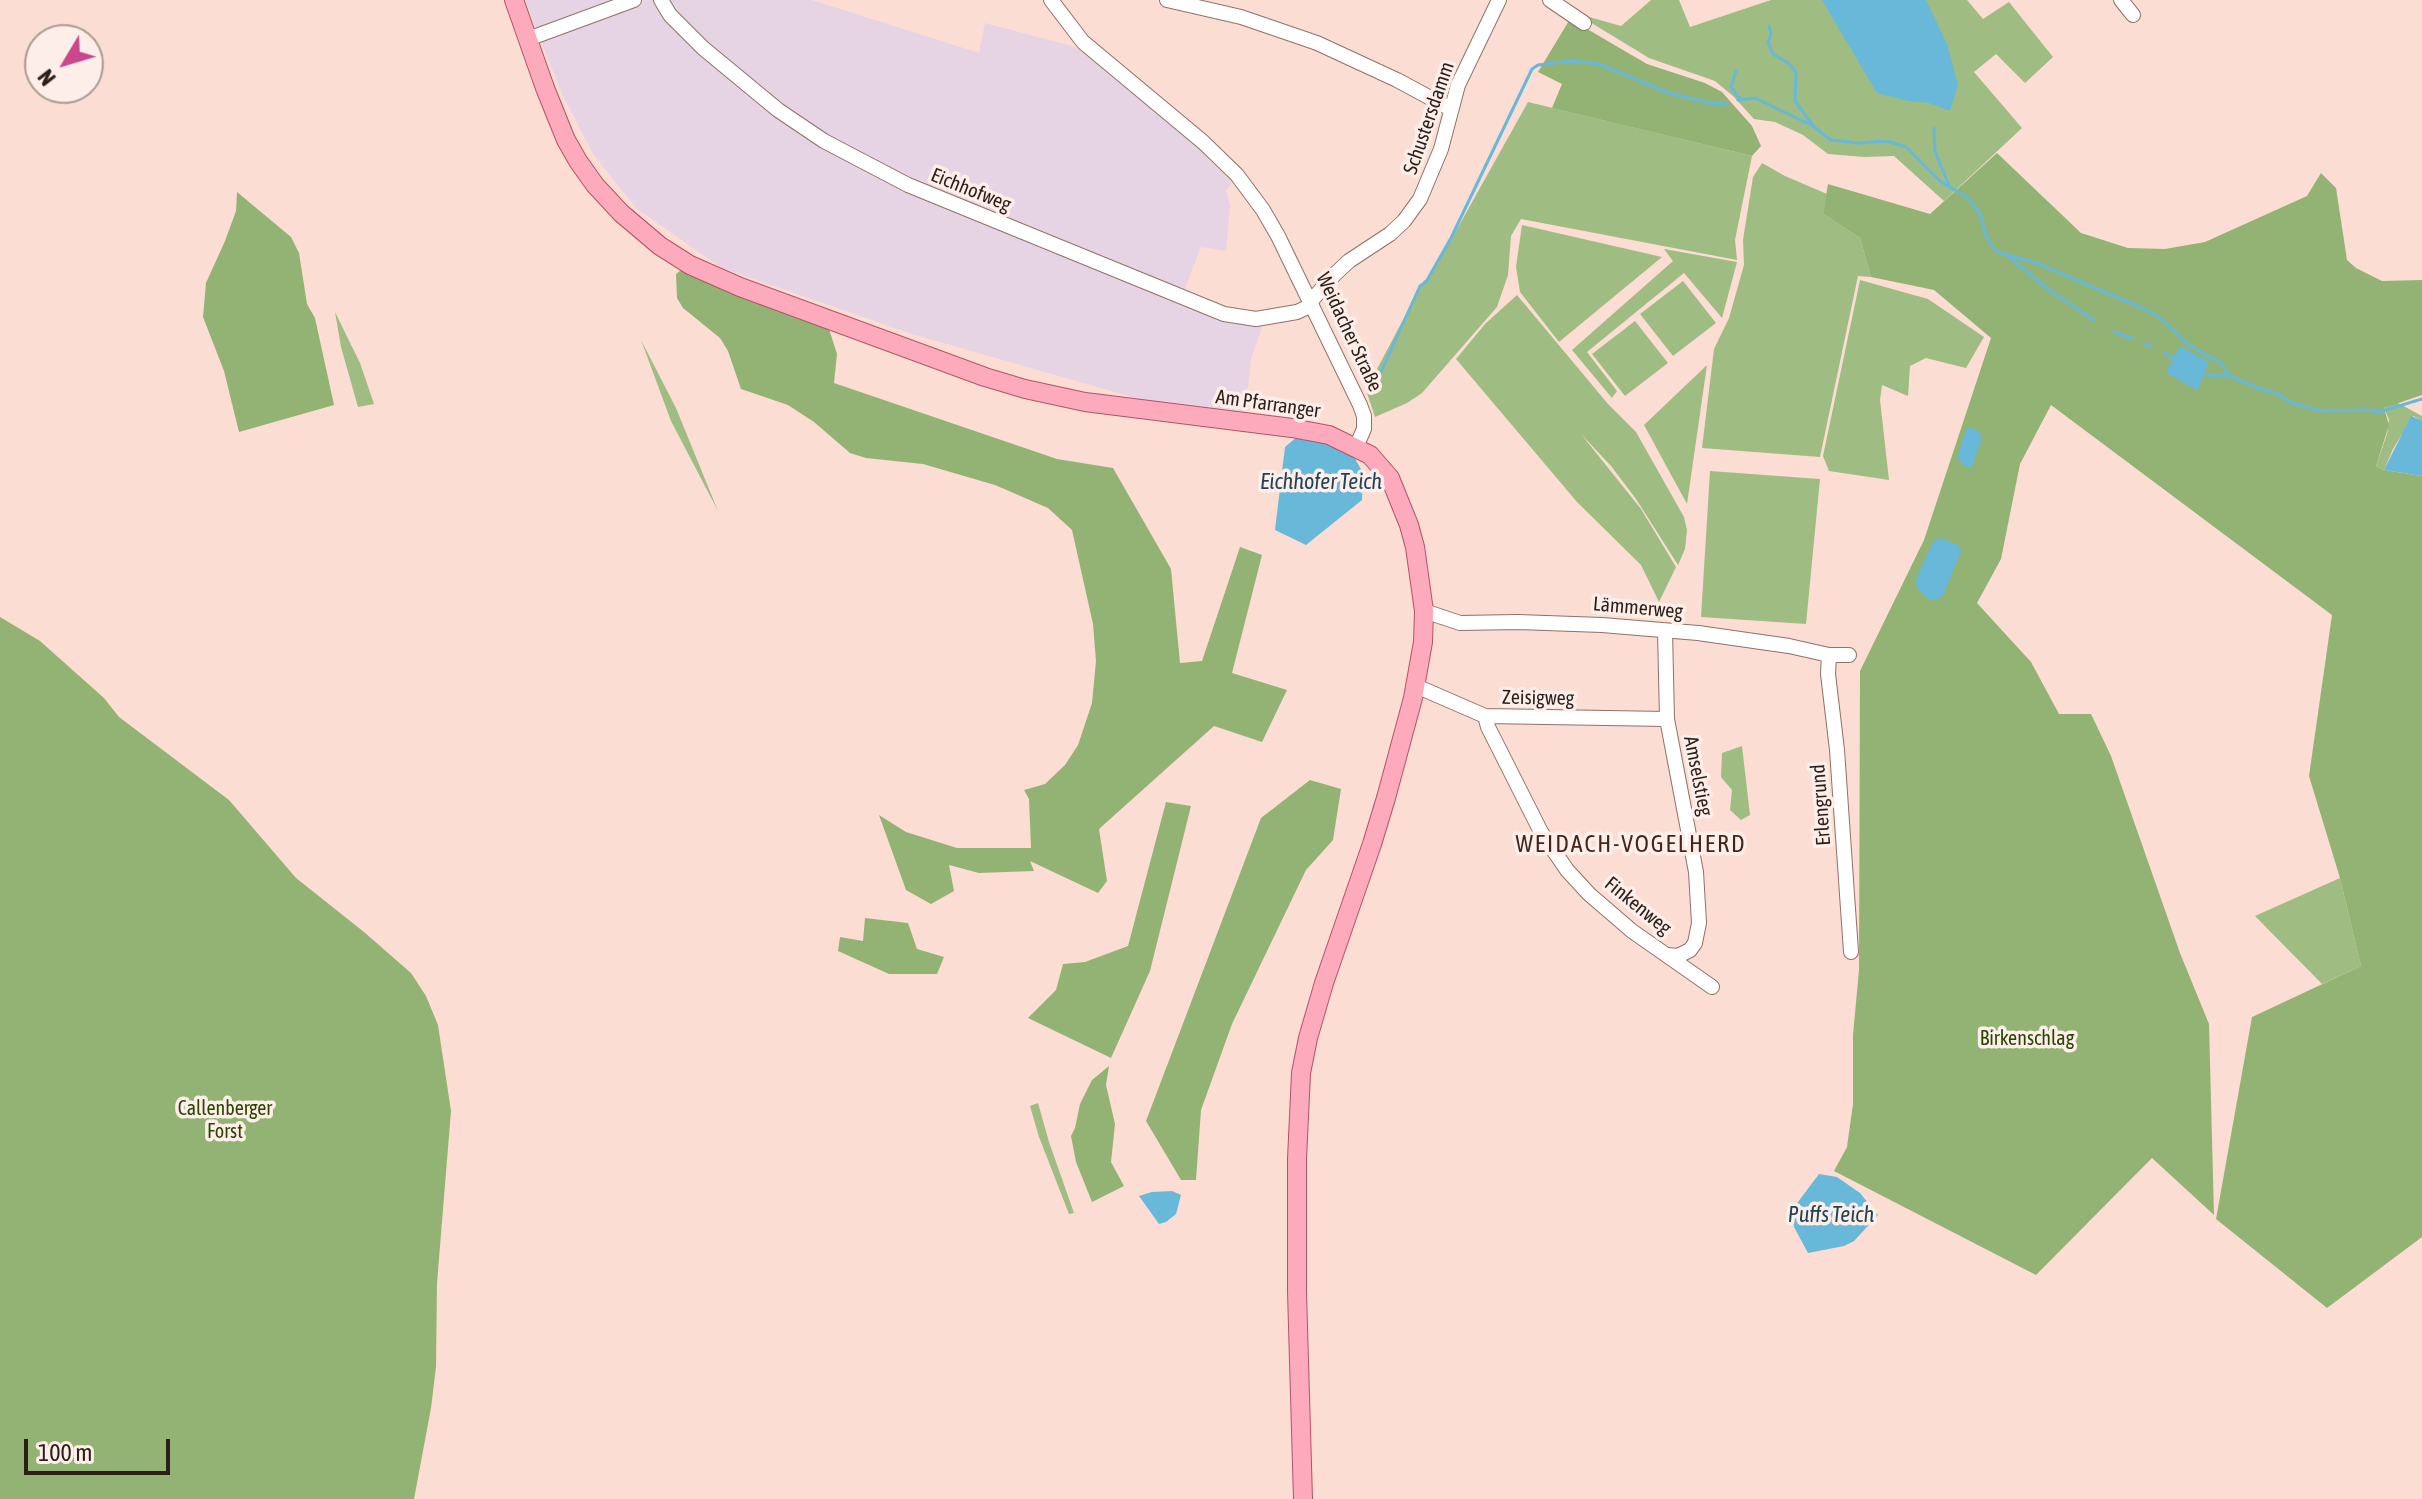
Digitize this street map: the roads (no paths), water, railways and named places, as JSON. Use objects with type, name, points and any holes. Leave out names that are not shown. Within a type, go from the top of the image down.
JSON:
[{"type":"main road","name":"Am Pfarranger","points":[[514,0],[566,140],[595,185],[637,228],[690,265],[755,292],[1012,385],[1075,401],[1292,428],[1329,435],[1356,447]]},
{"type":"main road","points":[[1303,1499],[1297,1292],[1297,1159],[1301,1073],[1319,998],[1370,849],[1416,686],[1423,642],[1424,611],[1415,547],[1400,501],[1382,466],[1356,447]]},
{"type":"street","points":[[528,39],[634,0]]},
{"type":"street","name":"Eichhofweg","points":[[661,0],[670,15],[703,48],[778,110],[824,141],[908,185],[1224,314],[1256,319],[1297,312],[1311,303]]},
{"type":"street","name":"Weidacher Straße","points":[[1051,0],[1083,42],[1203,142],[1237,175],[1270,223],[1360,405],[1364,429],[1356,447]]},
{"type":"street","points":[[1167,0],[1241,17],[1317,43],[1451,109]]},
{"type":"street","name":"Schustersdamm","points":[[1311,303],[1342,267],[1404,221],[1420,199],[1441,149],[1458,85],[1499,0]]},
{"type":"street","points":[[1550,0],[1584,23]]},
{"type":"street","points":[[2121,0],[2133,15]]},
{"type":"street","name":"Lämmerweg","points":[[1424,611],[1460,623],[1557,623],[1665,631],[1789,646],[1829,655],[1849,655]]},
{"type":"street","name":"Amselstieg","points":[[1665,631],[1667,719],[1696,872],[1699,923],[1698,934],[1690,950],[1678,956],[1668,955]]},
{"type":"street","name":"Erlengrund","points":[[1829,655],[1828,674],[1842,806],[1851,952]]},
{"type":"street","name":"Zeisigweg","points":[[1416,686],[1485,716],[1667,719]]},
{"type":"street","name":"Finkenweg","points":[[1485,716],[1552,851],[1610,913],[1712,987]]},
{"type":"water","points":[[1822,0],[1926,0],[1947,44],[1958,85],[1950,111],[1929,103],[1877,93]]},
{"type":"water","points":[[2180,346],[2209,362],[2197,391],[2166,372]]},
{"type":"water","points":[[2411,416],[2422,420],[2422,476],[2384,470]]},
{"type":"water","points":[[1967,427],[1977,430],[1982,437],[1972,467],[1966,467],[1957,458]]},
{"type":"water","name":"Eichhofer Teich","points":[[1298,436],[1317,439],[1352,453],[1363,473],[1362,500],[1306,545],[1275,530],[1285,447]]},
{"type":"water","points":[[1940,538],[1958,545],[1961,551],[1944,594],[1937,600],[1929,600],[1915,581],[1933,542]]},
{"type":"water","name":"Puffs Teich","points":[[1819,1174],[1837,1177],[1860,1193],[1878,1215],[1854,1241],[1808,1253],[1794,1227],[1792,1210]]},
{"type":"water","points":[[1172,1191],[1181,1195],[1176,1214],[1159,1224],[1139,1196]]},
{"type":"waterway","points":[[1769,26],[1771,34],[1768,43],[1773,54],[1796,72],[1795,101],[1812,124]]},
{"type":"waterway","points":[[1377,381],[1420,286],[1426,282],[1451,238],[1532,69],[1538,65],[1571,61],[1599,64],[1668,93],[1727,104]]},
{"type":"waterway","points":[[1736,71],[1731,87],[1740,99]]},
{"type":"waterway","points":[[1738,100],[1755,98],[1813,126],[1831,140],[1859,143],[1887,141],[1906,147],[1941,182],[1967,197],[1980,213],[1986,236],[1997,252],[2039,264],[2142,308],[2160,318],[2189,345],[2222,364],[2229,376]]},
{"type":"waterway","points":[[1934,128],[1935,152],[1949,185]]},
{"type":"waterway","points":[[2009,257],[2049,290],[2094,320]]},
{"type":"waterway","points":[[2114,332],[2133,339]]},
{"type":"waterway","points":[[2144,344],[2151,346]]},
{"type":"waterway","points":[[2164,353],[2173,358]]},
{"type":"waterway","points":[[2204,375],[2229,376],[2276,393],[2292,403],[2322,411],[2379,412],[2422,399]]},
{"type":"district","name":"WEIDACH-VOGELHERD","points":[[1631,844]]},
{"type":"park label","name":"Birkenschlag","points":[[2027,1039]]},
{"type":"park label","name":"Callenberger Forst","points":[[225,1120]]}]
